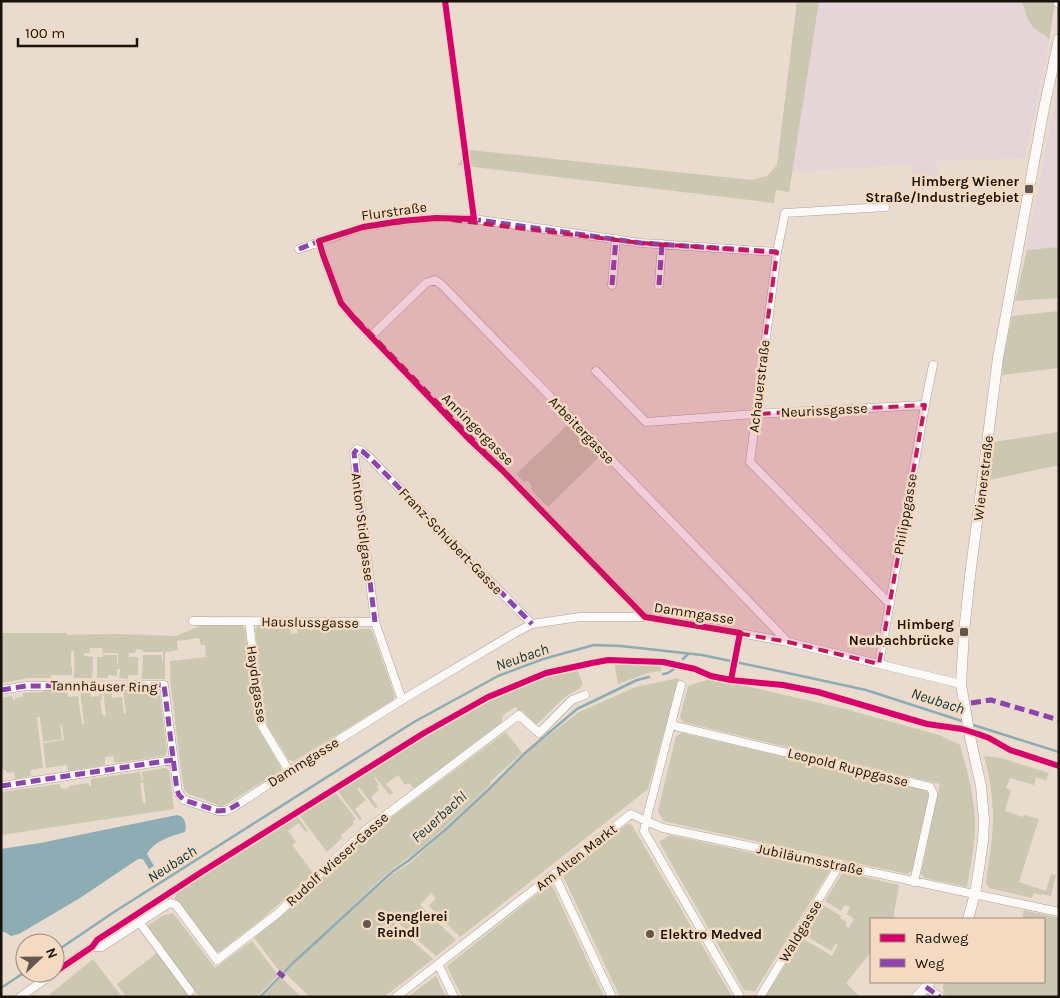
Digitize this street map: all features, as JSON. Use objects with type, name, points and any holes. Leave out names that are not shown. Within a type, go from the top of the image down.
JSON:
[{"type":"street","name":"Wienerstraße","points":[[968,918],[975,894],[984,820],[981,786],[964,705],[962,684],[964,632],[998,358],[1044,108],[1059,39]]},
{"type":"street","name":"Achauerstraße","points":[[886,207],[785,213],[777,252],[750,462],[890,604]]},
{"type":"street","name":"Flurstraße","points":[[299,249],[363,227],[436,218],[474,220],[662,244],[777,252]]},
{"type":"street","points":[[612,285],[616,239]]},
{"type":"street","name":"Anningergasse","points":[[319,241],[341,303],[370,337],[645,618]]},
{"type":"street","points":[[659,285],[662,244]]},
{"type":"street","name":"Arbeitergasse","points":[[370,337],[426,283],[435,280],[442,285],[788,642]]},
{"type":"street","name":"Philippgasse","points":[[879,664],[933,365]]},
{"type":"street","name":"Neurissgasse","points":[[596,371],[646,422],[925,405]]},
{"type":"street","name":"Anton Stidlgasse","points":[[370,458],[362,451],[357,450],[354,452],[375,622]]},
{"type":"street","name":"Franz-Schubert-Gasse","points":[[370,458],[532,624]]},
{"type":"street","name":"Dammgasse","points":[[240,802],[402,700],[532,624],[580,617],[645,618],[788,642],[962,684]]},
{"type":"street","name":"Hauslussgasse","points":[[193,621],[375,622],[402,700]]},
{"type":"street","name":"Haydngasse","points":[[249,621],[262,726],[289,771]]},
{"type":"street","name":"Tannhäuser Ring","points":[[1,690],[26,686],[164,685],[179,795],[183,800],[220,812],[228,810],[240,802]]},
{"type":"street","points":[[682,685],[644,831],[740,997]]},
{"type":"street","name":"Rudolf Wieser-Gasse","points":[[140,923],[168,904],[174,903],[217,960],[277,914],[366,830],[519,715],[539,733],[572,700],[585,695]]},
{"type":"street","name":"Leopold Ruppgasse","points":[[671,725],[930,787],[934,793],[914,882]]},
{"type":"street","points":[[1,786],[173,760]]},
{"type":"street","name":"Am Alten Markt","points":[[396,997],[631,814],[646,821]]},
{"type":"street","name":"Jubiläumsstraße","points":[[646,821],[664,828],[1059,912]]},
{"type":"street","name":"Waldgasse","points":[[760,997],[840,864]]},
{"type":"street","points":[[554,874],[612,997]]},
{"type":"street","points":[[65,965],[92,947],[102,947],[140,923],[190,991]]},
{"type":"street","points":[[438,964],[454,997]]},
{"type":"street","points":[[20,997],[40,983]]},
{"type":"street","points":[[917,997],[928,984],[940,997]]},
{"type":"highlighted area","points":[[436,218],[641,243],[777,252],[755,414],[925,405],[879,664],[788,642],[645,617],[341,303],[319,241],[363,227]]},
{"type":"shaded area","points":[[797,1],[819,1],[789,192],[776,190],[774,203],[457,165],[470,150],[751,180],[767,176],[777,165]]},
{"type":"shaded area","points":[[819,1],[1022,1],[1026,16],[1032,26],[1046,35],[1049,41],[1025,158],[937,161],[937,176],[913,177],[911,164],[792,172]]},
{"type":"shaded area","points":[[1022,1],[1054,1],[1049,41],[1046,36],[1032,25],[1026,15]]},
{"type":"shaded area","points":[[1058,86],[1059,247],[1027,250]]},
{"type":"shaded area","points":[[1059,247],[1059,298],[1015,301],[1027,250]]},
{"type":"shaded area","points":[[1059,311],[1059,368],[1002,375],[1003,359],[1012,316]]},
{"type":"shaded area","points":[[568,425],[599,457],[548,507],[531,490],[532,486],[528,481],[524,482],[516,474]]},
{"type":"shaded area","points":[[1059,432],[1059,465],[989,480],[994,442]]},
{"type":"shaded area","points":[[202,625],[241,625],[245,629],[257,727],[281,770],[225,805],[220,806],[188,794],[184,789],[182,777],[170,679],[170,661],[206,657],[205,645],[201,645],[199,638],[177,641],[178,650],[165,652],[165,679],[142,679],[143,655],[162,655],[163,662],[163,650],[162,652],[143,652],[136,649],[135,653],[129,653],[129,657],[138,657],[138,675],[128,675],[128,679],[119,678],[120,669],[117,669],[117,676],[108,675],[108,678],[97,678],[97,657],[117,655],[118,663],[118,653],[103,653],[102,648],[90,648],[90,653],[84,653],[84,656],[93,657],[92,678],[74,678],[74,651],[71,651],[72,675],[51,675],[51,678],[28,678],[1,683],[1,633],[176,636]]},
{"type":"shaded area","points":[[259,625],[289,626],[291,634],[298,633],[296,626],[311,627],[312,630],[315,629],[314,627],[369,629],[372,631],[395,696],[393,700],[294,761],[289,760],[267,725],[255,629]]},
{"type":"shaded area","points":[[614,662],[661,664],[661,671],[648,673],[618,684]]},
{"type":"shaded area","points":[[577,669],[583,685],[565,697],[537,724],[515,707],[503,715],[502,722],[415,788],[409,783],[405,785],[398,775],[386,784],[393,793],[390,795],[375,777],[379,790],[371,797],[378,807],[375,808],[359,787],[357,789],[366,800],[355,809],[362,819],[360,821],[337,790],[466,712],[467,714],[493,699],[546,675]]},
{"type":"shaded area","points":[[678,678],[648,789],[460,937],[429,906],[436,898],[431,893],[420,905],[456,940],[436,956],[397,922],[384,935],[389,938],[398,928],[433,959],[384,997],[310,997],[285,973],[393,874],[410,863],[461,817],[531,749],[579,712],[636,687]]},
{"type":"shaded area","points":[[710,679],[845,709],[939,735],[960,745],[971,788],[975,821],[974,846],[967,887],[924,878],[921,873],[940,784],[683,722],[680,717],[688,686]]},
{"type":"shaded area","points":[[44,690],[67,690],[68,697],[78,696],[82,724],[84,724],[80,690],[90,690],[91,697],[102,694],[102,700],[100,700],[104,716],[106,715],[103,690],[111,690],[112,698],[122,697],[124,714],[126,713],[123,690],[155,691],[160,695],[167,752],[164,756],[115,763],[113,756],[105,757],[105,765],[68,771],[67,765],[46,768],[43,743],[64,740],[62,724],[60,725],[62,739],[43,742],[40,717],[37,717],[43,768],[30,770],[31,776],[15,779],[14,772],[7,773],[1,765],[1,698],[12,696],[13,700],[15,700],[15,698],[23,697],[23,693],[43,692]]},
{"type":"shaded area","points":[[506,732],[522,753],[455,818],[417,851],[391,870],[281,973],[254,938],[286,912],[365,837]]},
{"type":"shaded area","points":[[682,733],[926,790],[929,794],[912,871],[907,874],[663,821],[658,811],[676,736]]},
{"type":"shaded area","points":[[984,756],[1001,758],[1049,773],[1046,781],[1036,777],[1034,785],[1010,778],[1006,788],[1011,790],[1005,811],[1023,817],[1024,815],[1039,819],[1019,882],[1046,891],[1051,874],[1056,875],[1051,896],[1034,893],[1032,898],[989,888],[986,883],[992,837],[993,810]]},
{"type":"shaded area","points":[[165,768],[169,770],[174,809],[1,835],[1,792],[59,784],[62,789],[88,783],[91,786],[91,779],[140,772],[143,783],[140,783],[143,803],[146,803],[142,772]]},
{"type":"shaded area","points":[[335,792],[356,819],[353,821],[354,824],[341,835],[342,838],[327,852],[299,815]]},
{"type":"shaded area","points":[[297,816],[308,831],[306,832],[298,823],[288,831],[296,842],[292,845],[313,873],[262,919],[219,952],[214,951],[178,903],[175,898],[176,893]]},
{"type":"shaded area","points":[[627,824],[632,825],[732,997],[620,997],[564,878],[564,874]]},
{"type":"shaded area","points":[[670,835],[830,870],[755,991],[744,990],[659,842]]},
{"type":"shaded area","points":[[843,872],[899,885],[893,918],[870,918],[870,953],[846,983],[860,997],[765,997],[802,938],[832,956],[838,945],[835,944],[831,951],[808,937],[805,933],[823,905],[841,916],[840,918],[847,922],[845,926],[849,928],[854,919],[847,914],[850,907],[845,905],[841,911],[825,901]]},
{"type":"shaded area","points":[[551,883],[604,997],[462,997],[447,966]]},
{"type":"shaded area","points":[[1024,910],[1059,918],[1059,997],[948,997],[944,994],[943,985],[945,983],[1045,983],[1045,918],[1022,918]]},
{"type":"shaded area","points":[[173,913],[215,968],[252,941],[278,975],[257,997],[199,997],[146,927],[162,916]]},
{"type":"shaded area","points":[[157,953],[188,994],[184,997],[126,997],[117,984]]},
{"type":"shaded area","points":[[93,959],[122,997],[50,997],[49,995]]},
{"type":"shaded area","points":[[436,976],[446,997],[408,997]]},
{"type":"shaded area","points":[[281,977],[301,997],[262,997]]},
{"type":"water","points":[[177,815],[185,821],[186,827],[185,832],[163,840],[150,849],[147,854],[154,866],[149,869],[143,859],[138,859],[80,898],[21,933],[15,933],[15,935],[11,936],[1,932],[1,849],[40,843]]},
{"type":"waterway","name":"Neubach","points":[[65,945],[114,912],[414,722],[498,676],[543,659],[594,645],[702,655],[866,690],[965,722]]},
{"type":"waterway","name":"Neubach","points":[[683,659],[688,654]]},
{"type":"waterway","points":[[663,674],[674,669]]},
{"type":"waterway","name":"Feuerbachl","points":[[260,997],[292,964],[392,872],[445,830],[525,753],[577,709],[637,680],[649,677]]},
{"type":"waterway","name":"Neubach","points":[[970,724],[1059,752]]},
{"type":"waterway","name":"Neubach","points":[[1,988],[15,979]]},
{"type":"marked path","points":[[471,219],[641,243],[777,252]]},
{"type":"marked path","points":[[612,285],[616,239]]},
{"type":"marked path","points":[[299,249],[322,240]]},
{"type":"marked path","points":[[659,285],[662,244]]},
{"type":"marked path","points":[[375,622],[354,453],[357,449],[370,458],[532,624]]},
{"type":"marked path","points":[[1,690],[26,686],[164,685],[179,795],[184,800],[218,811],[228,810],[240,803]]},
{"type":"marked path","points":[[971,703],[991,700],[1059,720]]},
{"type":"marked path","points":[[1,786],[173,760]]},
{"type":"marked path","points":[[278,972],[284,977]]},
{"type":"marked path","points":[[926,987],[940,997]]},
{"type":"cycle path","points":[[445,1],[474,219],[436,218],[401,221],[363,227],[319,241],[341,303],[468,438],[502,470],[645,617],[740,633],[731,680]]},
{"type":"cycle path","points":[[65,965],[92,947],[97,940],[200,873],[424,733],[488,697],[546,673],[592,663],[608,660],[663,662],[731,680],[783,685],[818,692],[927,724],[962,729],[989,738],[1010,750],[1059,766]]},
{"type":"place","name":"Himberg Wiener Straße/Industriegebiet","points":[[1029,189]]},
{"type":"place","name":"Himberg Neubachbrücke","points":[[964,632]]},
{"type":"place","name":"Spenglerei Reindl","points":[[367,924]]},
{"type":"place","name":"Elektro Medved","points":[[650,934]]}]
